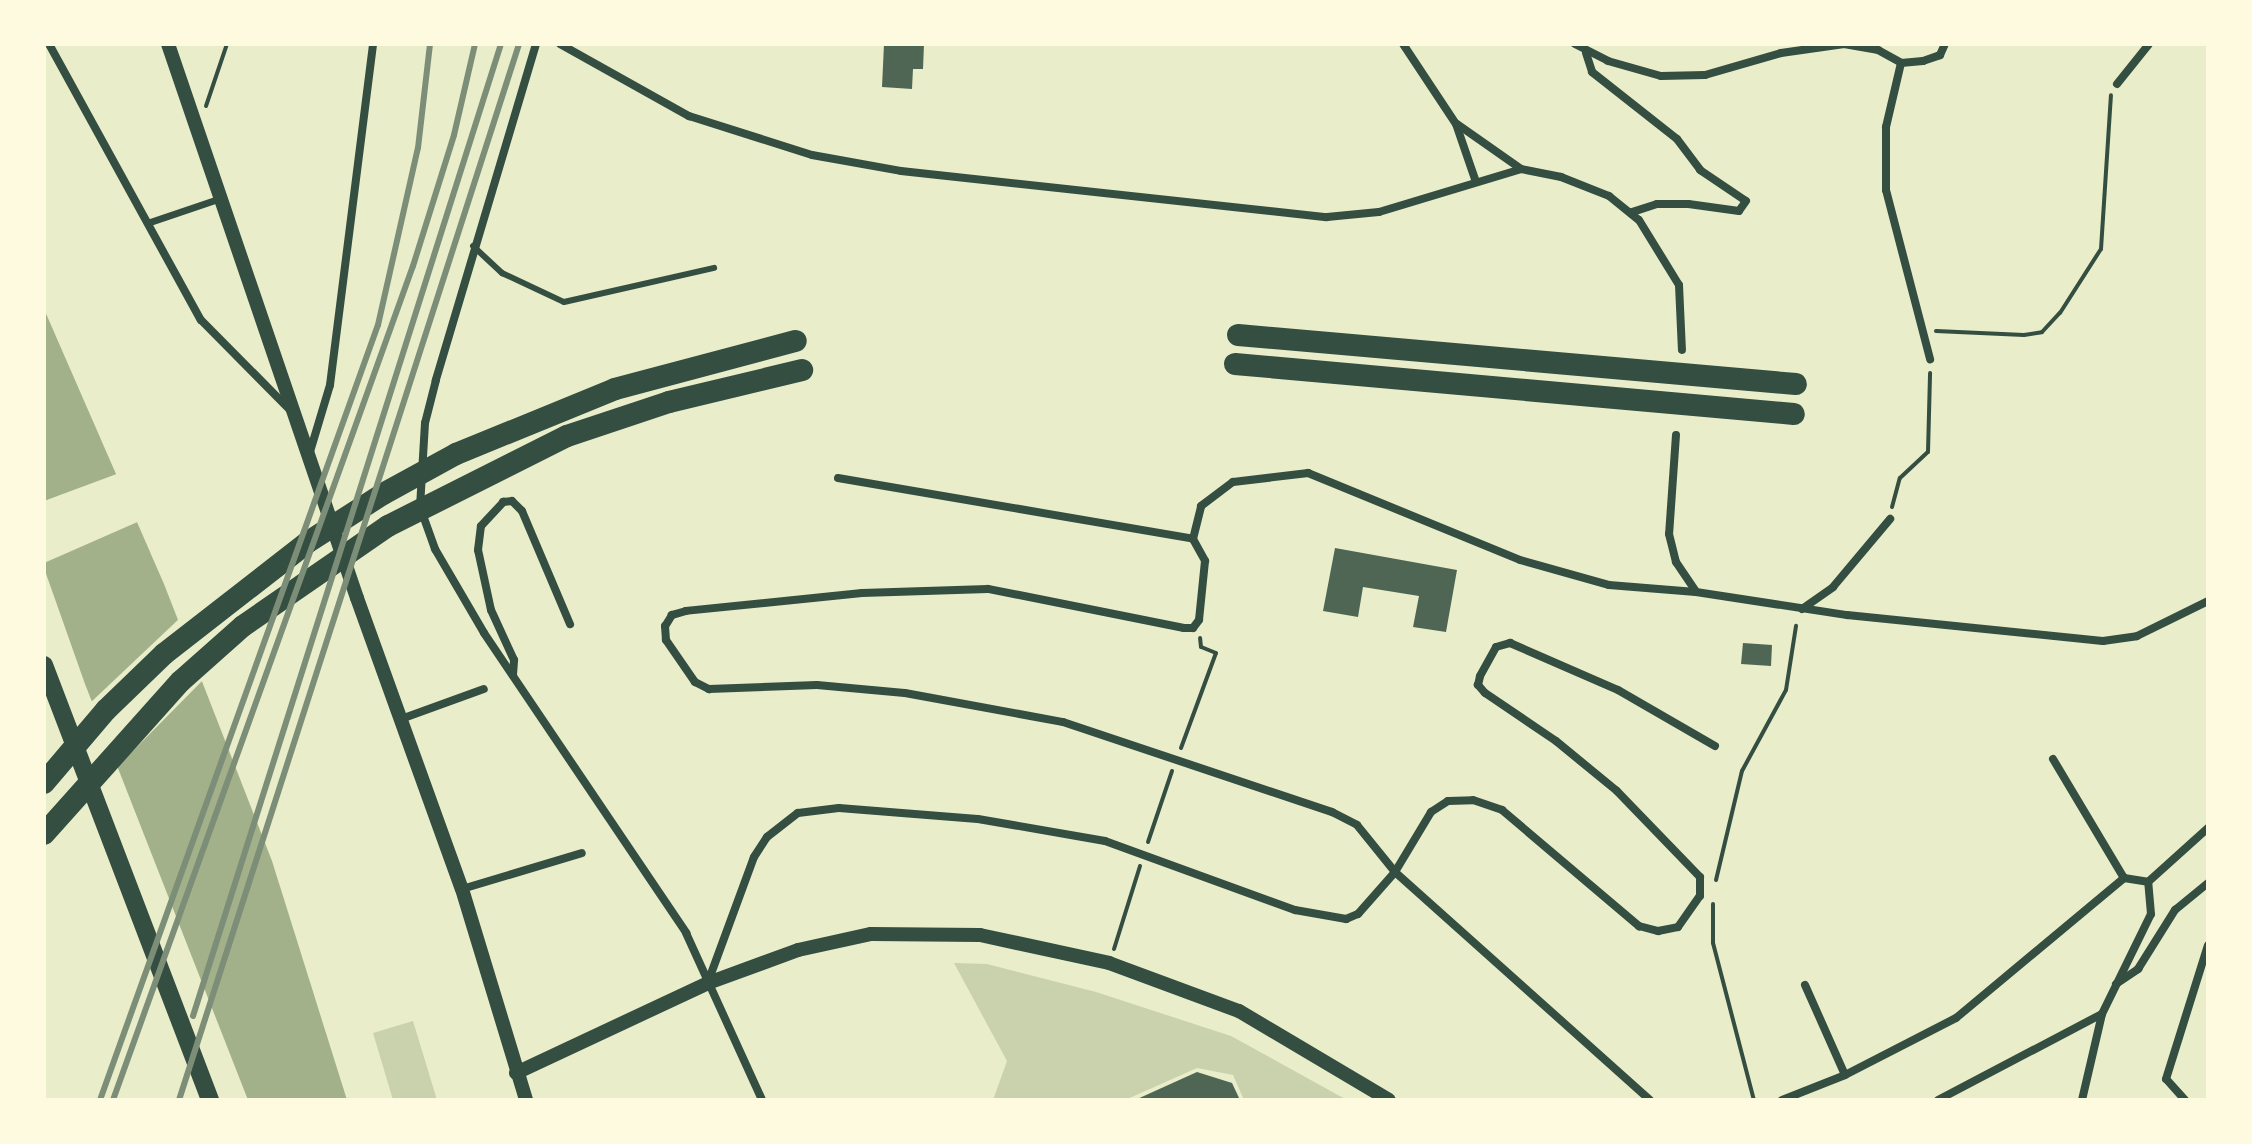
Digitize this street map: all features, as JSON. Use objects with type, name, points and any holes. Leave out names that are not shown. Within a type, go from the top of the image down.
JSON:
[{"type":"highway","points":[[1238,335],[1796,384]]},
{"type":"highway","points":[[44,783],[106,710],[164,654],[308,542],[456,454],[532,420],[663,374],[796,341]]},
{"type":"highway","points":[[1235,364],[1794,414]]},
{"type":"highway","points":[[44,834],[181,681],[313,574],[388,526],[513,459],[669,402],[802,370]]},
{"type":"main road","points":[[44,665],[210,1100]]},
{"type":"street","points":[[49,44],[201,320],[297,417]]},
{"type":"street","points":[[168,44],[223,197],[357,598],[462,889],[526,1100]]},
{"type":"street","points":[[309,456],[330,385],[373,44]]},
{"type":"street","points":[[536,44],[473,246],[425,423],[420,507],[435,549],[513,675],[686,933],[762,1100]]},
{"type":"street","points":[[560,44],[689,116],[812,155],[901,171],[1327,217],[1379,212],[1521,169]]},
{"type":"street","points":[[1403,44],[1456,124],[1476,182]]},
{"type":"street","points":[[1575,44],[1586,53],[1661,76],[1705,75],[1781,53],[1844,44],[1878,50],[1901,63],[1940,55],[1945,44]]},
{"type":"street","points":[[2117,84],[2149,44]]},
{"type":"street","points":[[1586,53],[1592,72],[1677,139],[1700,170],[1746,201],[1739,211],[1672,204],[1630,213]]},
{"type":"street","points":[[1901,63],[1886,127],[1886,190],[1926,331],[1930,359]]},
{"type":"street","points":[[1456,124],[1521,169],[1561,177],[1609,196],[1630,213],[1679,285],[1682,350]]},
{"type":"street","points":[[147,223],[223,197]]},
{"type":"street","points":[[1676,435],[1669,534],[1676,562],[1696,592]]},
{"type":"street","points":[[1650,1100],[1395,872],[1357,825],[1345,819],[1063,722],[905,693],[817,685],[709,689],[682,669],[665,626],[672,615],[686,611],[862,593],[988,589],[1193,628],[1199,620],[1205,561],[1193,539],[1201,506],[1233,482],[1308,473],[1520,560],[1609,585],[1696,592],[1802,609],[2103,641],[2137,636],[2208,601]]},
{"type":"street","points":[[838,478],[1193,539]]},
{"type":"street","points":[[513,675],[514,660],[491,610],[478,550],[481,526],[503,502],[512,501],[522,511],[570,624]]},
{"type":"street","points":[[1802,609],[1833,587],[1890,519]]},
{"type":"street","points":[[708,983],[754,857],[767,837],[798,813],[839,808],[978,819],[1105,841],[1324,919],[1358,914],[1395,872],[1431,812],[1448,801],[1473,800],[1502,810],[1639,926],[1658,931],[1678,927],[1700,896],[1700,877],[1617,791],[1478,685],[1485,664],[1503,643],[1618,690],[1715,746]]},
{"type":"street","points":[[401,719],[484,689]]},
{"type":"street","points":[[2053,759],[2124,878]]},
{"type":"street","points":[[2148,882],[2208,828]]},
{"type":"street","points":[[462,889],[582,853]]},
{"type":"street","points":[[1782,1100],[1845,1075],[1956,1018],[2124,878],[2148,882]]},
{"type":"street","points":[[2082,1100],[2102,1014],[2151,914],[2148,882]]},
{"type":"street","points":[[2116,984],[2138,969],[2175,910],[2208,883]]},
{"type":"street","points":[[516,1073],[708,983],[836,939],[871,934],[980,935],[1109,963],[1239,1011],[1389,1100]]},
{"type":"street","points":[[2185,1100],[2166,1079],[2208,945]]},
{"type":"street","points":[[1805,985],[1845,1075]]},
{"type":"street","points":[[1938,1100],[2102,1014]]},
{"type":"lane","points":[[473,246],[502,273],[564,302],[714,268]]},
{"type":"path","points":[[199,128],[227,44]]},
{"type":"path","points":[[1926,331],[2024,335],[2042,332],[2060,313],[2101,249],[2106,118],[2117,84]]},
{"type":"path","points":[[1890,519],[1900,478],[1928,452],[1930,359]]},
{"type":"path","points":[[1754,1100],[1713,943],[1713,891],[1742,771],[1786,690],[1796,626]]},
{"type":"path","points":[[1115,944],[1143,855],[1216,653],[1201,647],[1202,641]]},
{"type":"shaded area","points":[[44,309],[164,584],[272,861],[347,1100],[248,1100],[85,684],[44,568]]},
{"type":"shaded area","points":[[954,963],[987,964],[1096,992],[1231,1036],[1347,1100],[1244,1100],[1233,1075],[1197,1068],[1125,1100],[993,1100],[1007,1061]]},
{"type":"shaded area","points":[[413,1021],[437,1100],[393,1100],[373,1033]]},
{"type":"pier","points":[[122,472],[142,520],[44,563],[44,501]]},
{"type":"pier","points":[[181,617],[205,678],[115,769],[89,704]]},
{"type":"building","points":[[884,44],[924,44],[923,69],[913,69],[912,89],[882,87]]},
{"type":"building","points":[[1335,548],[1457,570],[1446,632],[1413,627],[1419,596],[1363,587],[1358,617],[1323,611]]},
{"type":"building","points":[[1743,643],[1772,645],[1771,666],[1741,664]]},
{"type":"building","points":[[1197,1072],[1232,1083],[1240,1100],[1135,1100]]},
{"type":"railway","points":[[100,1100],[378,325],[418,148],[430,44]]},
{"type":"railway","points":[[113,1100],[413,266],[454,135],[475,44]]},
{"type":"railway","points":[[193,1016],[501,44]]},
{"type":"railway","points":[[179,1100],[519,44]]}]
